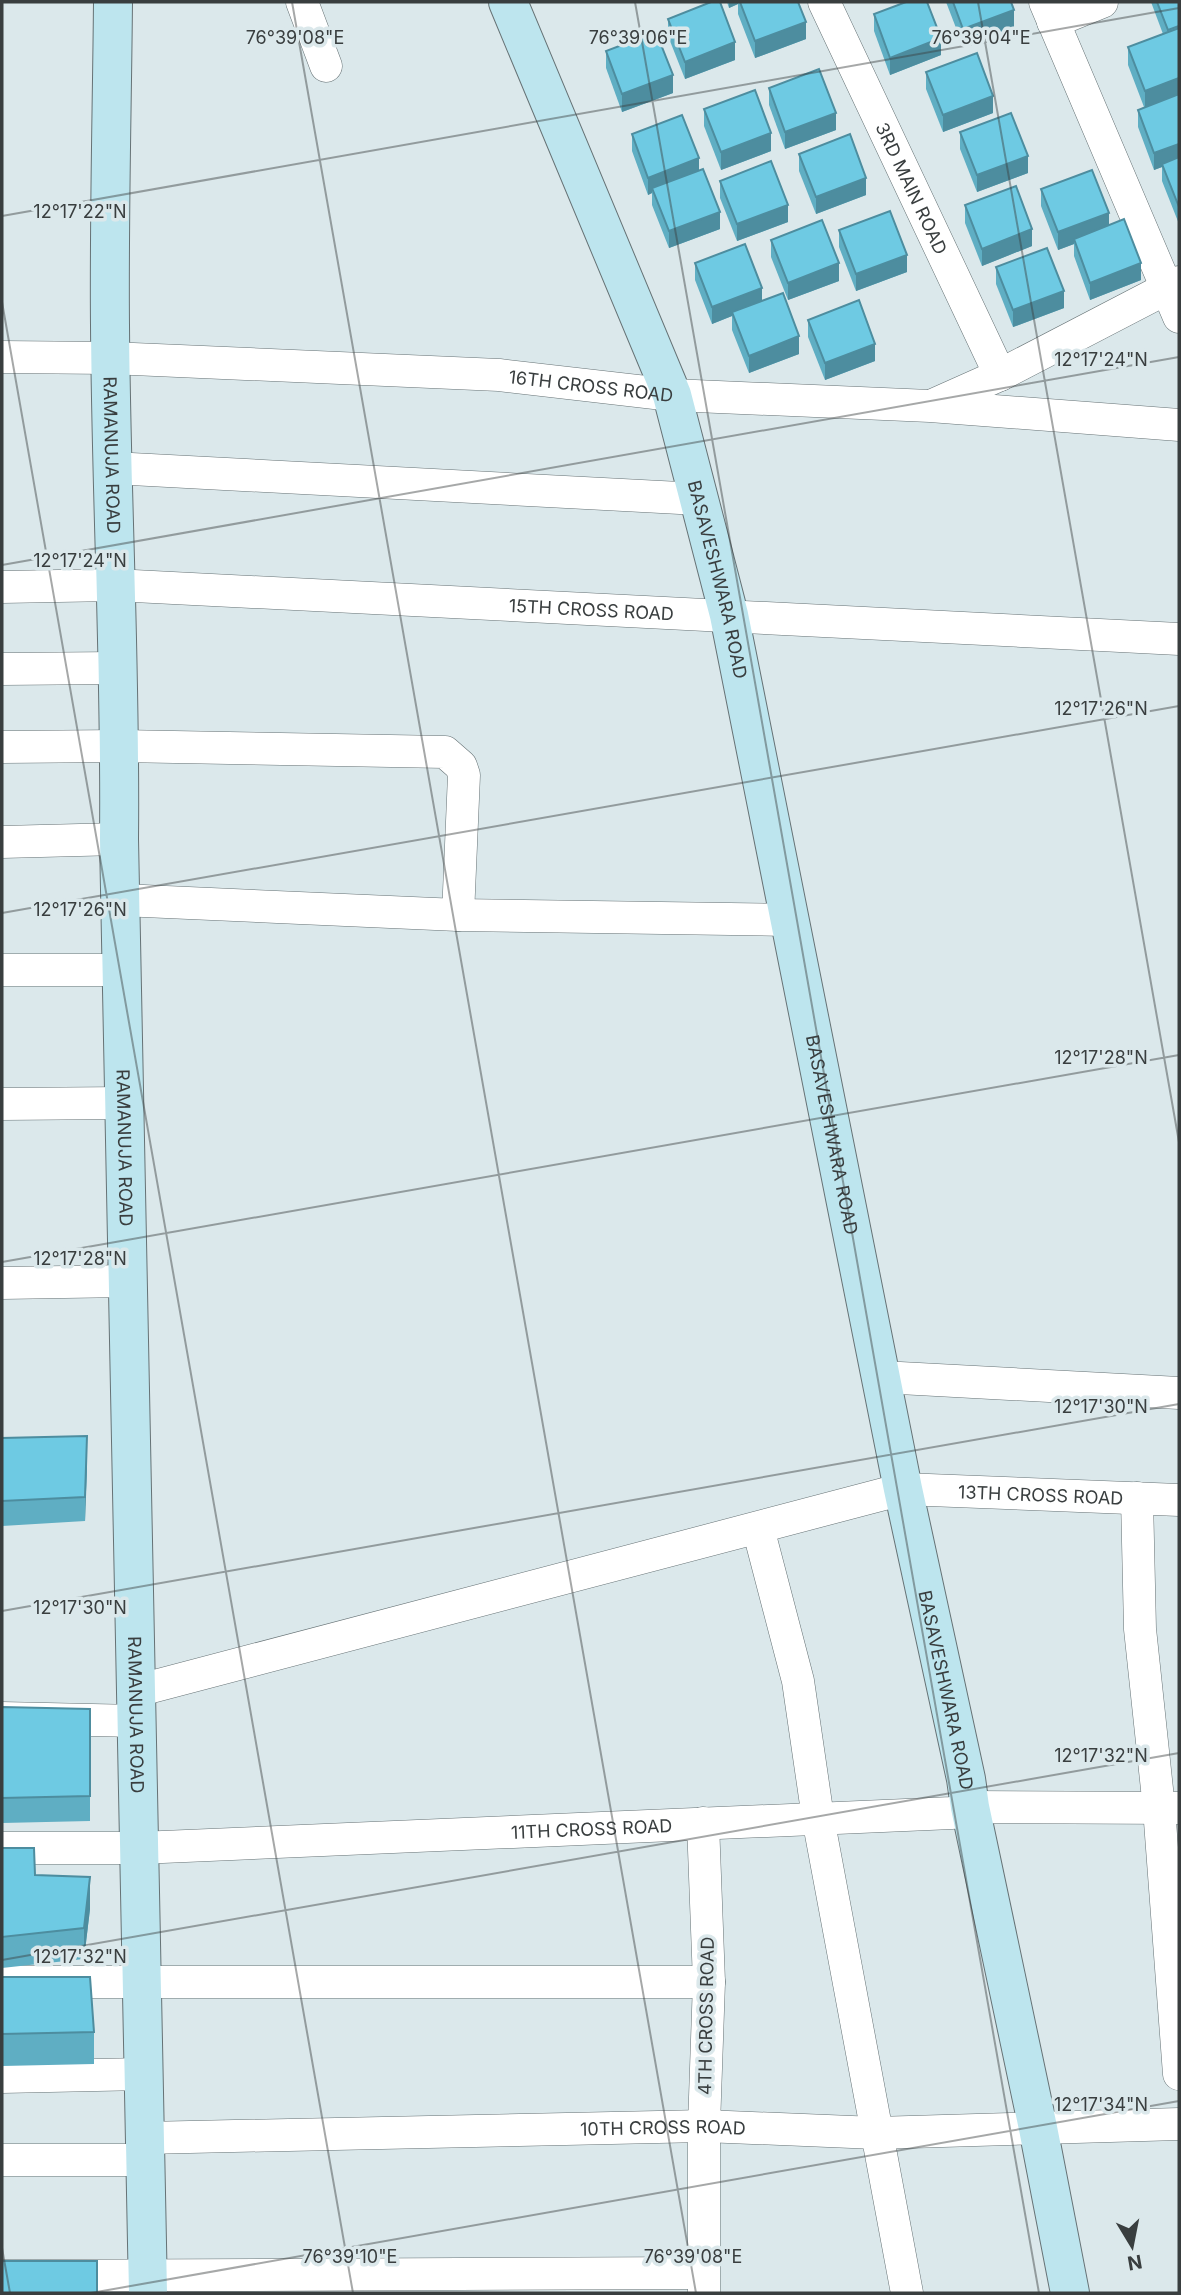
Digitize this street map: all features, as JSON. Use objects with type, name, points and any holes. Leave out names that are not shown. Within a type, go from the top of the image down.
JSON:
[{"type":"street","name":"RAMANUJA ROAD","points":[[113,2],[110,358],[120,746],[119,839],[147,2285]]},
{"type":"street","points":[[302,2],[326,66]]},
{"type":"street","name":"BASAVESHWARA ROAD","points":[[508,2],[672,395],[729,615],[903,1489],[966,1779],[1070,2293]]},
{"type":"street","name":"3RD MAIN ROAD","points":[[824,2],[1000,375]]},
{"type":"street","points":[[1102,2],[1049,12],[1173,285],[1179,317]]},
{"type":"street","points":[[930,406],[1000,375],[1173,285]]},
{"type":"street","name":"16TH CROSS ROAD","points":[[2,357],[110,358],[499,374],[672,395],[930,406],[1179,425]]},
{"type":"street","points":[[112,468],[699,499]]},
{"type":"street","name":"15TH CROSS ROAD","points":[[2,587],[114,585],[1179,639]]},
{"type":"street","points":[[2,669],[116,668]]},
{"type":"street","points":[[2,747],[120,746],[445,752],[461,766],[464,775],[458,915]]},
{"type":"street","points":[[2,842],[119,839]]},
{"type":"street","points":[[121,900],[458,915],[789,920]]},
{"type":"street","points":[[2,970],[122,970]]},
{"type":"street","points":[[2,1104],[125,1103]]},
{"type":"street","points":[[2,1283],[128,1281]]},
{"type":"street","points":[[881,1377],[1179,1393]]},
{"type":"street","name":"13TH CROSS ROAD","points":[[2,1718],[136,1706],[903,1489],[1179,1500]]},
{"type":"street","points":[[1137,1498],[1140,1629],[1169,1808],[1179,2074]]},
{"type":"street","points":[[758,1528],[798,1681],[818,1818],[906,2293]]},
{"type":"street","name":"11TH CROSS ROAD","points":[[2,1848],[139,1848],[952,1813],[970,1808],[1169,1808]]},
{"type":"street","name":"4TH CROSS ROAD","points":[[703,1823],[709,1982],[704,2126],[703,2283]]},
{"type":"street","points":[[2,1982],[709,1982]]},
{"type":"street","points":[[2,2077],[144,2074]]},
{"type":"street","name":"10TH CROSS ROAD","points":[[2,2160],[145,2149],[704,2126],[876,2133],[1179,2124]]},
{"type":"street","points":[[2,2276],[147,2285],[703,2283]]},
{"type":"building","points":[[711,2],[720,2],[735,42],[685,62],[668,19]]},
{"type":"building","points":[[740,2],[798,2],[806,22],[755,41]]},
{"type":"building","points":[[906,2],[927,2],[941,38],[890,58],[874,14]]},
{"type":"building","points":[[953,2],[1011,2],[1014,10],[963,29]]},
{"type":"building","points":[[1157,2],[1179,2],[1179,26],[1168,30]]},
{"type":"building","points":[[1179,28],[1179,78],[1145,91],[1128,47]]},
{"type":"building","points":[[656,32],[673,75],[622,94],[606,51]]},
{"type":"building","points":[[977,53],[993,96],[943,115],[926,72]]},
{"type":"building","points":[[819,69],[836,113],[785,132],[769,88]]},
{"type":"building","points":[[755,90],[771,133],[721,152],[704,109]]},
{"type":"building","points":[[1179,94],[1179,144],[1154,153],[1138,110]]},
{"type":"building","points":[[1011,113],[1028,156],[977,175],[960,132]]},
{"type":"building","points":[[682,115],[699,158],[648,178],[632,134]]},
{"type":"building","points":[[850,134],[866,178],[816,197],[799,154]]},
{"type":"building","points":[[1179,157],[1179,207],[1162,164]]},
{"type":"building","points":[[771,161],[788,205],[737,224],[720,181]]},
{"type":"building","points":[[703,169],[720,212],[669,231],[652,188]]},
{"type":"building","points":[[1092,170],[1109,213],[1058,232],[1041,189]]},
{"type":"building","points":[[1016,186],[1032,229],[982,249],[965,205]]},
{"type":"building","points":[[890,211],[907,255],[856,274],[839,230]]},
{"type":"building","points":[[1124,219],[1141,263],[1090,283],[1074,239]]},
{"type":"building","points":[[822,220],[839,263],[788,283],[771,240]]},
{"type":"building","points":[[745,244],[762,288],[712,307],[695,263]]},
{"type":"building","points":[[1047,248],[1064,291],[1013,310],[996,267]]},
{"type":"building","points":[[783,293],[799,336],[749,356],[732,312]]},
{"type":"building","points":[[859,300],[875,344],[825,363],[808,320]]},
{"type":"building","points":[[87,1436],[85,1497],[2,1501],[2,1438]]},
{"type":"building","points":[[2,1707],[90,1709],[90,1796],[2,1798]]},
{"type":"building","points":[[2,1848],[34,1848],[35,1875],[90,1877],[84,1928],[2,1937]]},
{"type":"building","points":[[2,1977],[90,1977],[94,2032],[2,2034]]},
{"type":"building","points":[[2,2261],[97,2261],[97,2293],[2,2293]]}]
